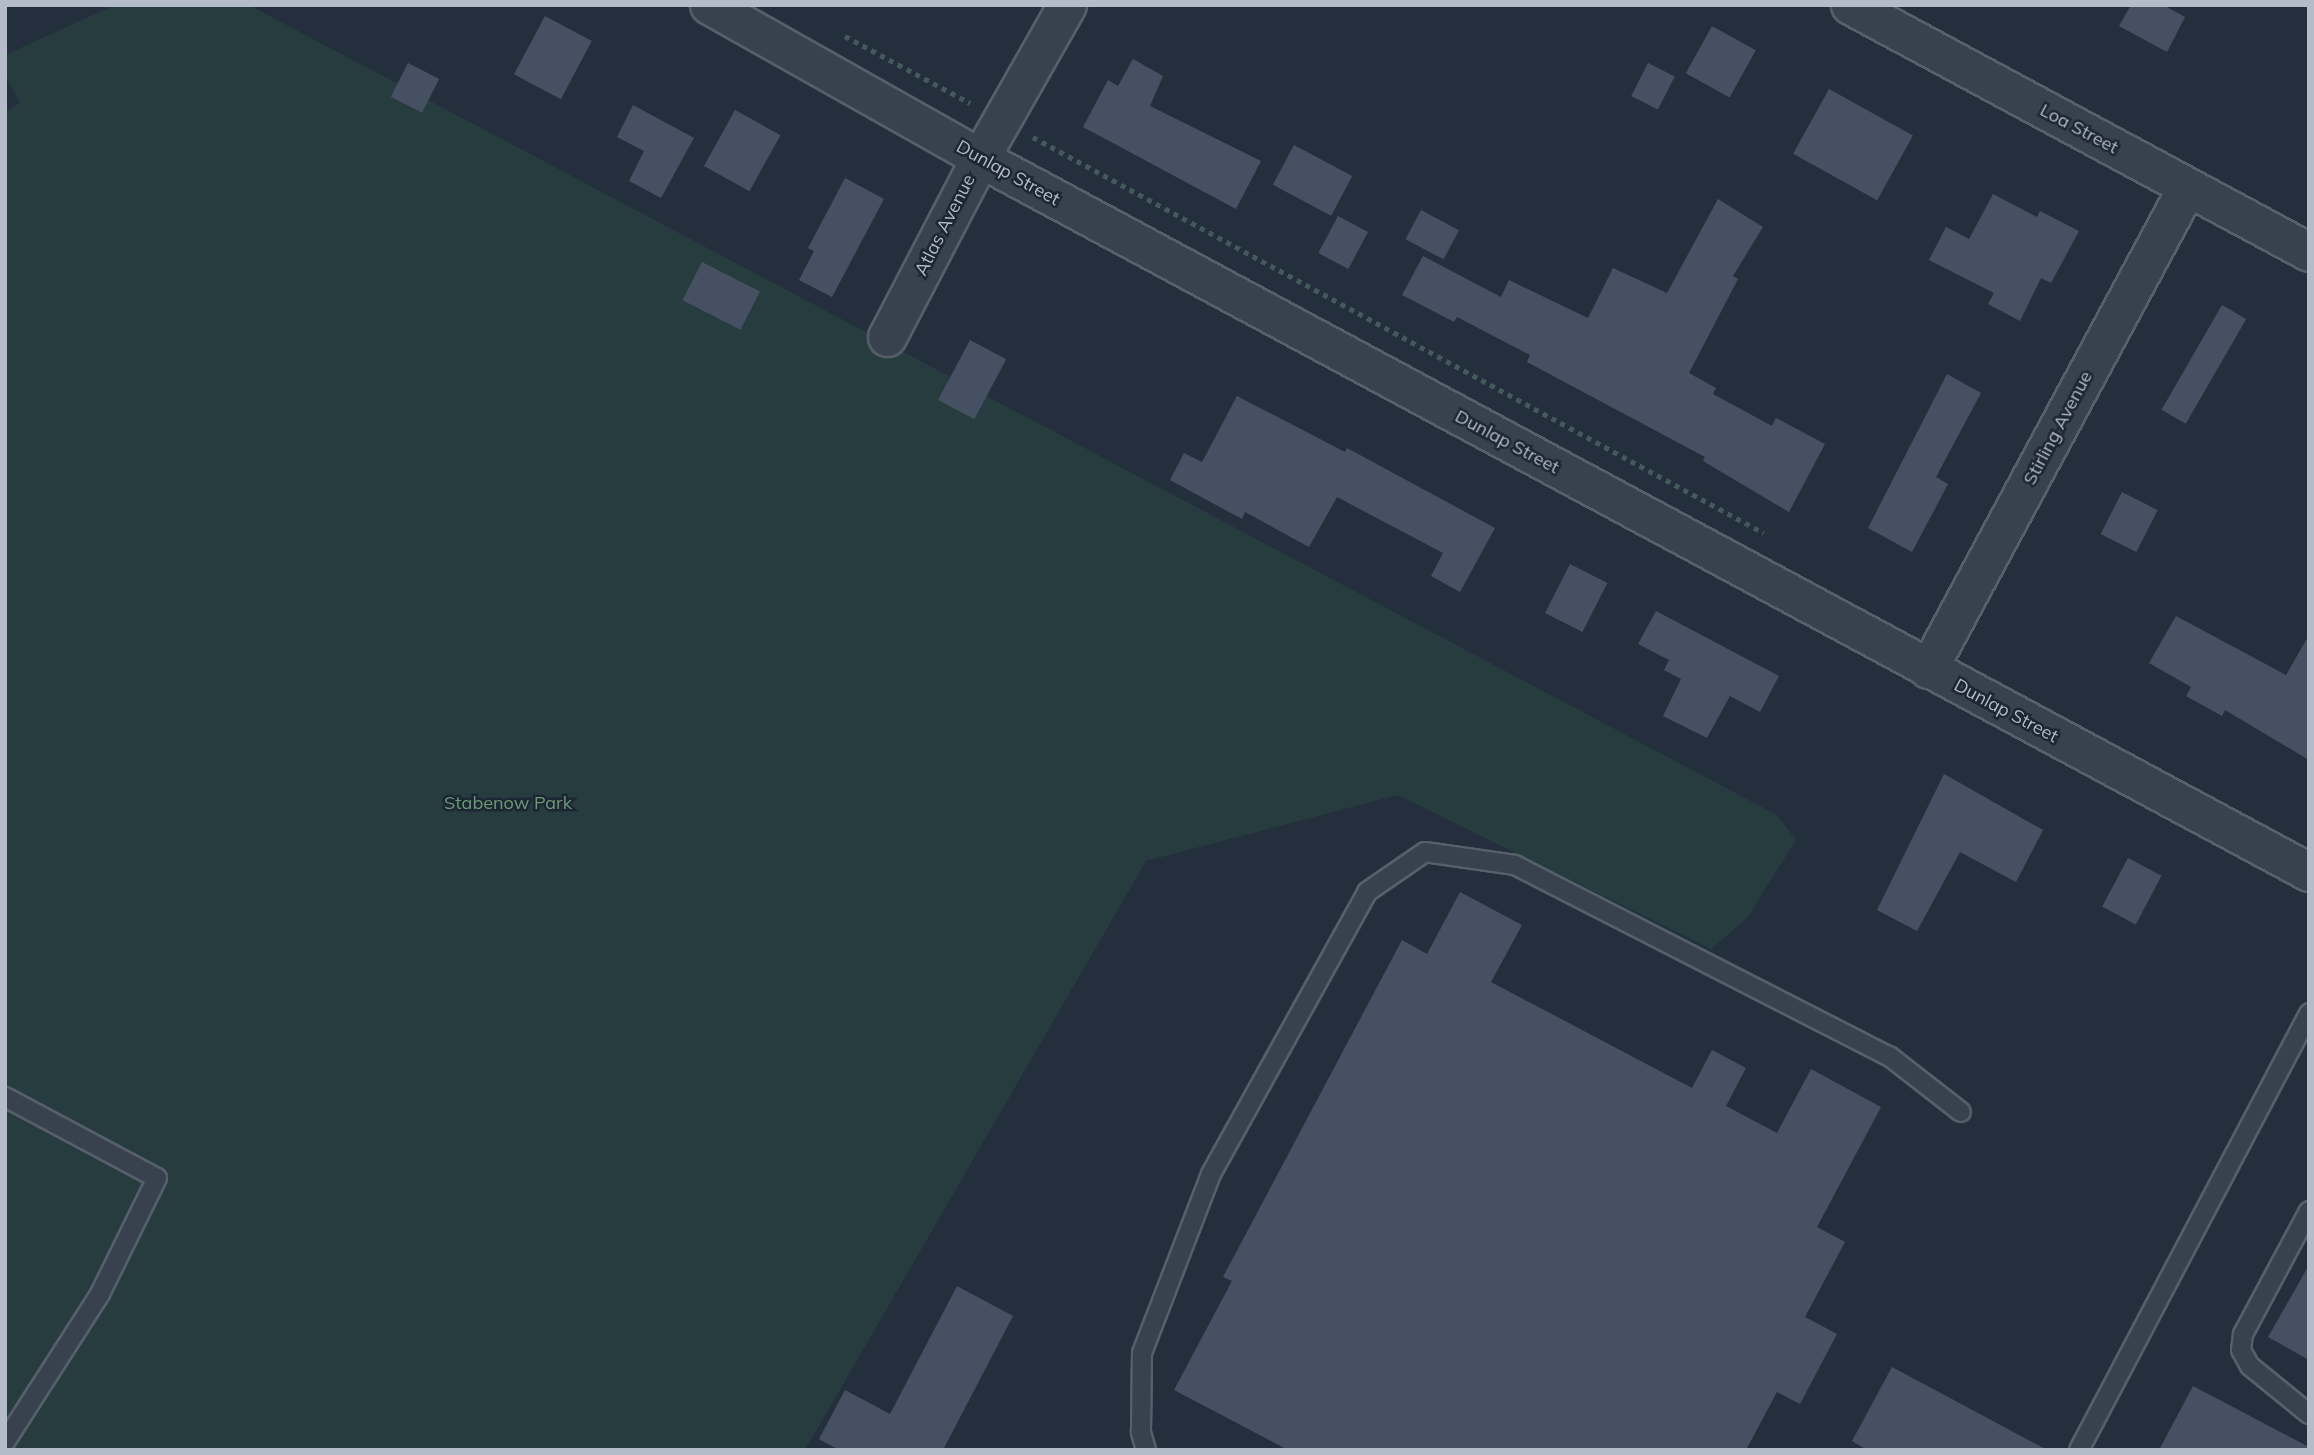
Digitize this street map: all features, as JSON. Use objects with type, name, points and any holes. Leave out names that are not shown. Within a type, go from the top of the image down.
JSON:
[{"type":"street","name":"Dunlap Street","points":[[709,5],[980,158],[2309,872]]},
{"type":"street","name":"Atlas Avenue","points":[[887,337],[980,158],[1067,5]]},
{"type":"street","name":"Loa Street","points":[[1850,5],[2309,252]]},
{"type":"street","name":"Stirling Avenue","points":[[1928,668],[2188,187]]},
{"type":"lane","points":[[1146,1450],[1141,1432],[1142,1353],[1212,1174],[1367,892],[1424,852],[1515,865],[1889,1056],[1961,1112]]},
{"type":"lane","points":[[2079,1450],[2309,1013]]},
{"type":"lane","points":[[5,1097],[157,1178],[100,1294],[5,1442]]},
{"type":"lane","points":[[2309,1211],[2243,1334],[2241,1350],[2250,1366],[2309,1414]]},
{"type":"path","points":[[836,31],[1775,540]]},
{"type":"green space","name":"Stabenow Park","points":[[115,5],[249,5],[1777,815],[1796,840],[1747,918],[1711,949],[1398,795],[1146,861],[805,1450],[5,1450],[5,112],[20,103],[5,75],[5,55]]},
{"type":"building","points":[[2131,5],[2163,5],[2185,17],[2167,52],[2119,26]]},
{"type":"building","points":[[545,16],[592,41],[561,99],[514,74]]},
{"type":"building","points":[[1712,26],[1756,50],[1730,97],[1686,73]]},
{"type":"building","points":[[1133,59],[1163,76],[1150,106],[1261,161],[1236,209],[1083,127],[1108,80],[1118,86]]},
{"type":"building","points":[[408,63],[439,79],[422,113],[391,97]]},
{"type":"building","points":[[1648,63],[1675,77],[1658,110],[1631,96]]},
{"type":"building","points":[[1829,89],[1913,136],[1877,200],[1793,154]]},
{"type":"building","points":[[633,105],[694,138],[661,198],[629,181],[644,151],[617,137]]},
{"type":"building","points":[[735,110],[780,135],[749,191],[704,166]]},
{"type":"building","points":[[1294,145],[1352,176],[1331,216],[1273,185]]},
{"type":"building","points":[[845,178],[884,199],[832,297],[799,280],[814,251],[808,248]]},
{"type":"building","points":[[1993,194],[2037,217],[2040,211],[2079,231],[2051,283],[2041,278],[2020,321],[1988,304],[1994,293],[1929,260],[1946,227],[1969,239]]},
{"type":"building","points":[[1718,199],[1763,227],[1733,276],[1738,279],[1689,373],[1716,388],[1713,394],[1772,426],[1776,418],[1825,444],[1789,512],[1703,461],[1705,457],[1527,362],[1530,355],[1457,317],[1454,322],[1402,295],[1423,256],[1501,297],[1509,280],[1588,318],[1613,268],[1667,293]]},
{"type":"building","points":[[1421,210],[1459,230],[1443,259],[1406,239]]},
{"type":"building","points":[[1338,216],[1368,232],[1348,269],[1318,253]]},
{"type":"building","points":[[702,262],[760,292],[740,330],[682,300]]},
{"type":"building","points":[[2222,305],[2246,319],[2186,424],[2162,410]]},
{"type":"building","points":[[970,340],[1006,359],[974,419],[938,400]]},
{"type":"building","points":[[1947,374],[1981,393],[1936,477],[1948,484],[1912,552],[1868,528]]},
{"type":"building","points":[[1237,396],[1345,452],[1347,448],[1495,528],[1460,592],[1431,576],[1443,553],[1337,497],[1309,547],[1245,512],[1242,519],[1170,480],[1184,453],[1202,462]]},
{"type":"building","points":[[2122,492],[2158,510],[2136,552],[2101,534]]},
{"type":"building","points":[[1570,564],[1607,583],[1582,632],[1545,613]]},
{"type":"building","points":[[1656,611],[1779,676],[1760,712],[1730,696],[1707,738],[1663,716],[1681,679],[1664,670],[1669,660],[1638,644]]},
{"type":"building","points":[[2176,616],[2286,675],[2309,635],[2309,760],[2225,710],[2222,716],[2186,696],[2191,687],[2149,663]]},
{"type":"building","points":[[1944,774],[2043,830],[2016,882],[1960,852],[1917,931],[1877,910]]},
{"type":"building","points":[[2128,858],[2162,876],[2136,924],[2102,907]]},
{"type":"building","points":[[1460,892],[1522,925],[1491,982],[1692,1088],[1712,1050],[1746,1068],[1726,1106],[1777,1133],[1811,1069],[1881,1107],[1817,1227],[1845,1242],[1805,1317],[1837,1334],[1800,1404],[1777,1392],[1746,1450],[1288,1450],[1174,1390],[1232,1281],[1223,1277],[1402,940],[1427,954]]},
{"type":"building","points":[[2309,1265],[2309,1360],[2268,1337]]},
{"type":"building","points":[[957,1286],[1013,1316],[943,1450],[839,1450],[819,1439],[845,1390],[890,1414]]},
{"type":"building","points":[[1892,1367],[2047,1450],[1867,1450],[1852,1441]]},
{"type":"building","points":[[2193,1386],[2309,1447],[2309,1450],[2159,1450]]}]
